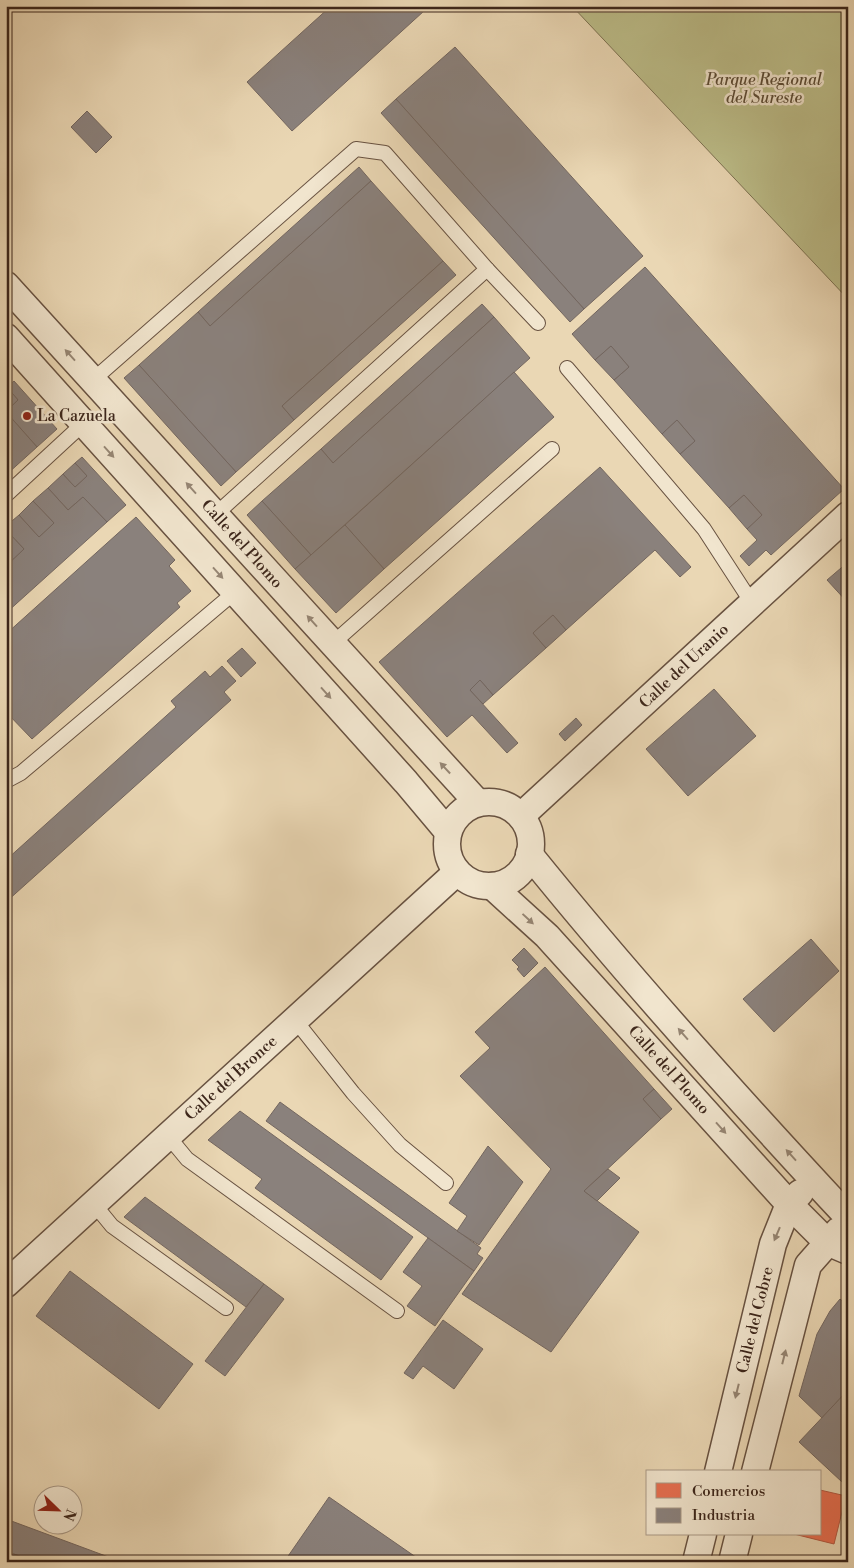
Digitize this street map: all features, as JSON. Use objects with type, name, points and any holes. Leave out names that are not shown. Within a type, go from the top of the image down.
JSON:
[{"type":"street","name":"Calle del Plomo","points":[[6,285],[478,803]]},
{"type":"street","points":[[6,338],[406,782],[448,832]]},
{"type":"street","name":"Calle del Uranio","points":[[521,816],[848,515]]},
{"type":"street","points":[[493,802],[508,806],[521,816],[528,828],[529,854],[522,870],[508,881],[492,886],[479,885],[467,880],[457,872],[450,860],[447,846],[448,832],[454,820],[465,809],[478,803],[493,802]]},
{"type":"street","name":"Calle del Plomo","points":[[529,854],[579,916],[712,1068],[848,1218]]},
{"type":"street","name":"Calle del Bronce","points":[[6,1284],[457,872]]},
{"type":"street","name":"Calle del Plomo","points":[[492,886],[547,936],[789,1204],[837,1246]]},
{"type":"street","name":"Calle del Cobre","points":[[718,1470],[773,1244],[789,1204],[813,1179]]},
{"type":"street","points":[[756,1470],[808,1265],[837,1246],[848,1218]]},
{"type":"street","points":[[696,1562],[702,1536]]},
{"type":"street","points":[[732,1562],[738,1536]]},
{"type":"lane","points":[[93,380],[356,149],[385,153],[487,269],[538,323]]},
{"type":"lane","points":[[215,515],[487,269]]},
{"type":"lane","points":[[567,368],[704,528],[752,603]]},
{"type":"lane","points":[[6,495],[84,423]]},
{"type":"lane","points":[[332,644],[552,449]]},
{"type":"lane","points":[[6,781],[21,773],[235,592]]},
{"type":"lane","points":[[295,1020],[353,1093],[400,1145],[446,1182]]},
{"type":"lane","points":[[168,1136],[187,1159],[397,1311]]},
{"type":"lane","points":[[94,1204],[112,1226],[226,1308]]},
{"type":"green space","name":"Parque Regional del Sureste","points":[[572,6],[848,6],[848,299]]},
{"type":"building: Comercios","points":[[822,1490],[846,1496],[834,1544],[802,1536],[822,1536]]},
{"type":"building: Industria","points":[[331,6],[420,6],[424,11],[292,131],[247,82]]},
{"type":"building: Industria","points":[[455,47],[643,256],[584,309],[396,99]]},
{"type":"building: Industria","points":[[396,99],[584,309],[570,322],[381,113]]},
{"type":"building: Industria","points":[[87,111],[112,137],[96,153],[71,127]]},
{"type":"building: Industria","points":[[359,167],[371,181],[210,326],[198,312]]},
{"type":"building: Industria","points":[[371,181],[443,261],[282,406],[294,420],[236,472],[139,365],[198,312],[210,326]]},
{"type":"building: Industria","points":[[443,261],[456,275],[294,420],[282,406]]},
{"type":"building: Industria","points":[[645,267],[844,489],[771,555],[766,550],[749,566],[740,556],[757,540],[747,529],[762,515],[744,495],[729,508],[680,454],[695,441],[677,420],[662,434],[614,380],[629,367],[611,346],[595,360],[572,334]]},
{"type":"building: Industria","points":[[482,304],[494,317],[333,463],[321,449]]},
{"type":"building: Industria","points":[[494,317],[530,358],[311,555],[262,501],[321,449],[333,463]]},
{"type":"building: Industria","points":[[611,346],[629,367],[614,380],[595,360]]},
{"type":"building: Industria","points":[[139,365],[236,472],[221,486],[124,378]]},
{"type":"building: Industria","points":[[514,372],[554,417],[384,569],[345,525]]},
{"type":"building: Industria","points":[[14,381],[57,429],[37,447],[6,412],[18,400],[7,387]]},
{"type":"building: Industria","points":[[6,388],[18,400],[6,411]]},
{"type":"building: Industria","points":[[6,412],[37,447],[6,475]]},
{"type":"building: Industria","points":[[677,420],[695,441],[680,454],[662,434]]},
{"type":"building: Industria","points":[[82,457],[126,505],[107,522],[83,497],[68,510],[48,488],[63,474],[75,487],[87,476],[75,463]]},
{"type":"building: Industria","points":[[75,463],[87,476],[75,487],[63,474]]},
{"type":"building: Industria","points":[[600,467],[691,567],[680,577],[655,550],[566,630],[553,615],[533,633],[546,648],[493,695],[480,680],[470,690],[518,743],[507,753],[472,715],[447,737],[379,662]]},
{"type":"building: Industria","points":[[48,488],[68,510],[83,497],[107,522],[6,613],[6,560],[9,563],[24,549],[6,530],[6,526],[19,515],[39,537],[54,523],[33,501]]},
{"type":"building: Industria","points":[[744,495],[762,515],[747,529],[729,508]]},
{"type":"building: Industria","points":[[33,501],[54,523],[39,537],[19,515]]},
{"type":"building: Industria","points":[[262,501],[311,555],[295,569],[247,515]]},
{"type":"building: Industria","points":[[136,517],[175,560],[169,566],[191,591],[177,603],[180,607],[32,739],[6,712],[6,634]]},
{"type":"building: Industria","points":[[345,525],[384,569],[336,613],[295,569]]},
{"type":"building: Industria","points":[[6,530],[24,549],[9,563],[6,560]]},
{"type":"building: Industria","points":[[848,562],[848,603],[827,580]]},
{"type":"building: Industria","points":[[553,615],[566,630],[546,648],[533,633]]},
{"type":"building: Industria","points":[[242,648],[256,663],[241,677],[227,661]]},
{"type":"building: Industria","points":[[222,666],[236,681],[224,692],[231,700],[6,902],[6,860],[176,707],[171,701],[205,671],[210,677]]},
{"type":"building: Industria","points":[[480,680],[493,695],[483,704],[470,690]]},
{"type":"building: Industria","points":[[714,689],[756,736],[688,796],[646,749]]},
{"type":"building: Industria","points":[[576,718],[582,725],[565,741],[559,734]]},
{"type":"building: Industria","points":[[811,939],[839,971],[774,1032],[743,999]]},
{"type":"building: Industria","points":[[524,948],[538,963],[524,977],[517,969],[519,967],[512,960]]},
{"type":"building: Industria","points":[[545,967],[654,1089],[643,1099],[661,1119],[584,1191],[639,1232],[551,1352],[462,1294],[551,1169],[460,1076],[490,1048],[475,1032]]},
{"type":"building: Industria","points":[[654,1089],[672,1109],[661,1119],[643,1099]]},
{"type":"building: Industria","points":[[280,1102],[481,1248],[477,1254],[483,1258],[474,1271],[266,1121]]},
{"type":"building: Industria","points":[[240,1111],[413,1237],[381,1280],[255,1188],[262,1179],[208,1140]]},
{"type":"building: Industria","points":[[488,1146],[523,1182],[479,1245],[457,1231],[467,1216],[449,1203]]},
{"type":"building: Industria","points":[[608,1169],[620,1178],[597,1201],[584,1191]]},
{"type":"building: Industria","points":[[145,1197],[264,1284],[246,1307],[124,1217]]},
{"type":"building: Industria","points":[[428,1238],[474,1271],[435,1326],[407,1306],[422,1286],[403,1272]]},
{"type":"building: Industria","points":[[70,1271],[193,1364],[159,1409],[36,1316]]},
{"type":"building: Industria","points":[[264,1284],[284,1299],[225,1376],[205,1361]]},
{"type":"building: Industria","points":[[840,1299],[848,1306],[848,1390],[822,1418],[799,1396],[817,1334],[830,1311]]},
{"type":"building: Industria","points":[[443,1320],[483,1349],[454,1389],[423,1366],[413,1379],[404,1373]]},
{"type":"building: Industria","points":[[848,1390],[848,1476],[842,1482],[799,1442]]},
{"type":"building: Industria","points":[[329,1497],[423,1562],[284,1562]]},
{"type":"building: Industria","points":[[6,1519],[32,1529],[32,1536],[52,1536],[122,1562],[35,1562],[6,1551]]},
{"type":"building: Industria","points":[[6,1551],[35,1562],[6,1562]]},
{"type":"place","name":"La Cazuela","points":[[27,416]]}]
